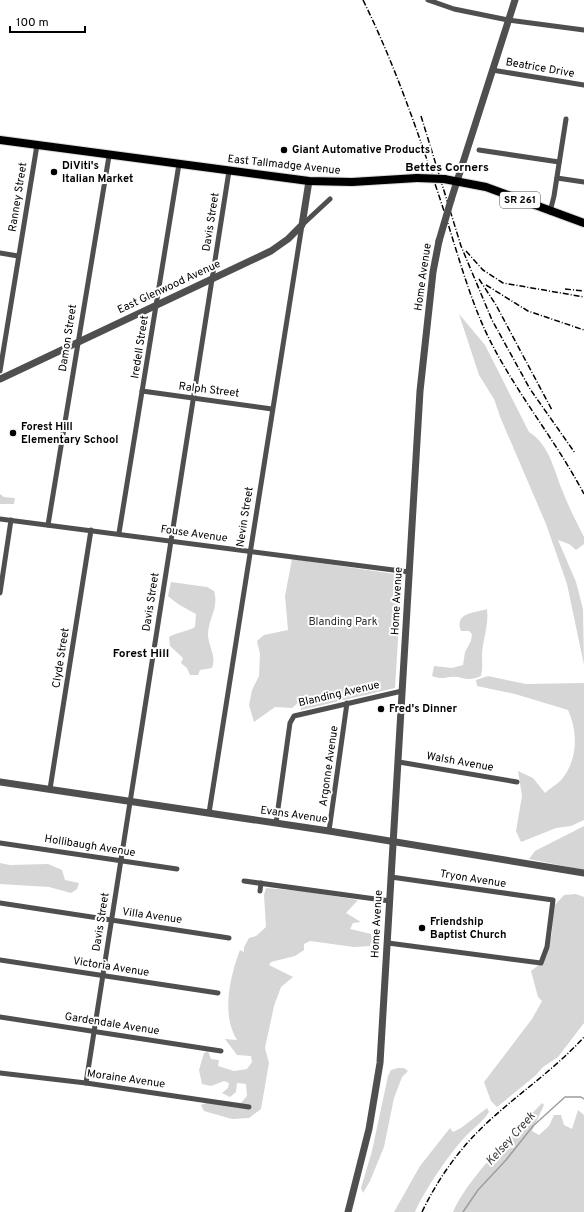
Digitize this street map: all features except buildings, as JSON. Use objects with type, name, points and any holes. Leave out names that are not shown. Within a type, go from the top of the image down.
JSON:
[{"type":"main road","name":"East Tallmadge Avenue","points":[[0,140],[109,156],[308,181],[352,182],[417,178],[456,180],[497,190],[550,212],[584,223]]},
{"type":"street","points":[[428,0],[454,9],[508,20],[584,30]]},
{"type":"street","name":"Home Avenue","points":[[348,1212],[369,1129],[379,1071],[399,762],[420,391],[433,272],[439,241],[456,180],[515,0]]},
{"type":"street","name":"Beatrice Drive","points":[[492,70],[584,85]]},
{"type":"street","points":[[550,212],[560,162],[566,119]]},
{"type":"street","name":"Ranney Street","points":[[0,370],[36,145]]},
{"type":"street","points":[[479,150],[560,162]]},
{"type":"street","name":"Damon Street","points":[[48,524],[109,156]]},
{"type":"street","name":"Iredell Street","points":[[119,533],[179,164]]},
{"type":"street","name":"Davis Street","points":[[86,1083],[96,1032],[103,975],[131,802],[170,540],[229,171]]},
{"type":"street","points":[[557,178],[584,182]]},
{"type":"street","points":[[302,225],[308,181]]},
{"type":"street","points":[[302,225],[330,199]]},
{"type":"street","name":"East Glenwood Avenue","points":[[0,379],[271,251],[284,243],[302,225]]},
{"type":"street","name":"Nevin Street","points":[[209,813],[302,225]]},
{"type":"street","points":[[0,253],[18,256]]},
{"type":"street","name":"Ralph Street","points":[[142,391],[272,408]]},
{"type":"street","name":"Fouse Avenue","points":[[0,519],[119,533],[409,572]]},
{"type":"street","points":[[0,593],[11,520]]},
{"type":"street","name":"Clyde Street","points":[[50,789],[91,530]]},
{"type":"street","name":"Blanding Avenue","points":[[276,823],[292,719],[294,716],[402,691]]},
{"type":"street","name":"Argonne Avenue","points":[[329,831],[347,703]]},
{"type":"street","name":"Walsh Avenue","points":[[399,762],[517,782]]},
{"type":"street","name":"Evans Avenue","points":[[0,782],[329,831],[584,873]]},
{"type":"street","name":"Hollibaugh Avenue","points":[[0,843],[177,869]]},
{"type":"street","name":"Tryon Avenue","points":[[388,943],[541,963],[547,947],[553,900],[391,877]]},
{"type":"street","points":[[244,881],[390,901]]},
{"type":"street","points":[[260,891],[261,884]]},
{"type":"street","name":"Villa Avenue","points":[[0,903],[229,938]]},
{"type":"street","name":"Victoria Avenue","points":[[0,960],[218,993]]},
{"type":"street","name":"Gardendale Avenue","points":[[0,1017],[221,1051]]},
{"type":"street","name":"Moraine Avenue","points":[[0,1073],[86,1083],[249,1108]]},
{"type":"green space","points":[[459,314],[485,345],[529,432],[536,437],[547,451],[568,504],[584,537],[584,544],[576,550],[569,544],[558,540],[576,582],[583,609],[584,665],[567,584],[546,524],[501,419],[494,399],[479,375]]},
{"type":"green space","points":[[0,494],[4,497],[15,498],[14,504],[0,504]]},
{"type":"green space","name":"Blanding Park","points":[[292,559],[402,575],[395,688],[301,710],[300,701],[292,708],[275,707],[254,722],[249,705],[252,690],[259,676],[260,654],[257,641],[264,635],[288,630],[285,596]]},
{"type":"green space","points":[[171,582],[207,587],[214,591],[215,608],[208,634],[213,655],[213,664],[212,668],[200,670],[198,675],[190,675],[187,668],[181,663],[183,658],[170,646],[169,637],[195,627],[196,614],[168,596]]},
{"type":"green space","points":[[487,609],[481,676],[468,679],[454,677],[439,678],[432,676],[434,666],[452,668],[463,665],[465,652],[471,641],[472,634],[469,631],[461,631],[460,620],[467,614]]},
{"type":"green space","points":[[488,676],[526,684],[584,683],[584,820],[571,826],[556,828],[521,842],[516,831],[522,796],[518,771],[533,778],[545,793],[558,783],[567,771],[574,754],[574,727],[568,710],[515,694],[477,686],[476,680]]},
{"type":"green space","points":[[584,826],[584,870],[529,859],[535,851]]},
{"type":"green space","points":[[0,863],[10,865],[48,864],[62,870],[65,880],[79,883],[77,889],[71,893],[49,887],[0,884]]},
{"type":"green space","points":[[266,888],[302,891],[358,900],[346,913],[361,922],[353,923],[350,929],[371,934],[372,939],[370,946],[354,947],[310,941],[304,944],[304,950],[295,956],[271,962],[269,965],[293,977],[281,987],[274,1006],[265,1048],[269,1063],[261,1109],[249,1118],[232,1119],[204,1111],[201,1105],[214,1100],[241,1103],[247,1096],[246,1084],[237,1083],[236,1092],[230,1097],[222,1093],[228,1088],[229,1083],[224,1081],[211,1086],[202,1084],[199,1070],[204,1053],[208,1051],[211,1059],[219,1060],[218,1066],[234,1071],[247,1069],[252,1062],[251,1056],[237,1055],[225,1039],[237,1040],[229,1019],[228,1007],[230,983],[240,950],[244,952],[244,947],[249,938],[256,936],[266,927],[264,895]]},
{"type":"green space","points":[[576,894],[584,897],[584,1023],[558,1057],[543,1067],[535,1076],[497,1107],[491,1101],[484,1082],[532,1019],[542,1001],[538,997],[531,971],[541,963],[547,955],[552,933],[553,907],[564,895]]},
{"type":"green space","points":[[404,1068],[408,1071],[402,1077],[394,1098],[384,1147],[370,1181],[363,1193],[361,1188],[372,1151],[388,1076],[391,1070]]},
{"type":"green space","points":[[542,1103],[544,1105],[532,1131],[539,1135],[549,1126],[554,1115],[561,1115],[564,1125],[572,1129],[578,1110],[584,1115],[584,1212],[453,1212],[469,1184],[493,1155]]},
{"type":"green space","points":[[487,1108],[489,1112],[450,1155],[430,1184],[415,1212],[394,1212],[420,1166],[450,1128],[453,1132],[461,1128]]},
{"type":"waterway","name":"Kelsey Creek","points":[[463,1212],[478,1190],[506,1160],[533,1126],[565,1097],[581,1097],[584,1099]]},
{"type":"railway","points":[[363,0],[387,52],[408,106],[468,286],[484,328],[507,371],[560,452],[584,494]]},
{"type":"railway","points":[[421,116],[461,246],[492,320],[530,389],[575,453]]},
{"type":"railway","points":[[466,251],[483,270],[503,283],[584,297]]},
{"type":"railway","points":[[479,279],[496,305],[552,410]]},
{"type":"railway","points":[[486,285],[528,311],[584,330]]},
{"type":"railway","points":[[565,289],[584,291]]},
{"type":"railway","points":[[422,1212],[446,1171],[463,1148],[491,1119],[570,1052],[584,1037]]},
{"type":"place","name":"Giant Automative Products","points":[[284,150]]},
{"type":"place","name":"DiViti's Italian Market","points":[[54,172]]},
{"type":"place","name":"Forest Hill Elementary School","points":[[13,433]]},
{"type":"place","name":"Fred's Dinner","points":[[381,709]]},
{"type":"place","name":"Friendship Baptist Church","points":[[422,928]]},
{"type":"district","name":"Bettes Corners","points":[[447,168]]},
{"type":"district","name":"Forest Hill","points":[[141,654]]}]
